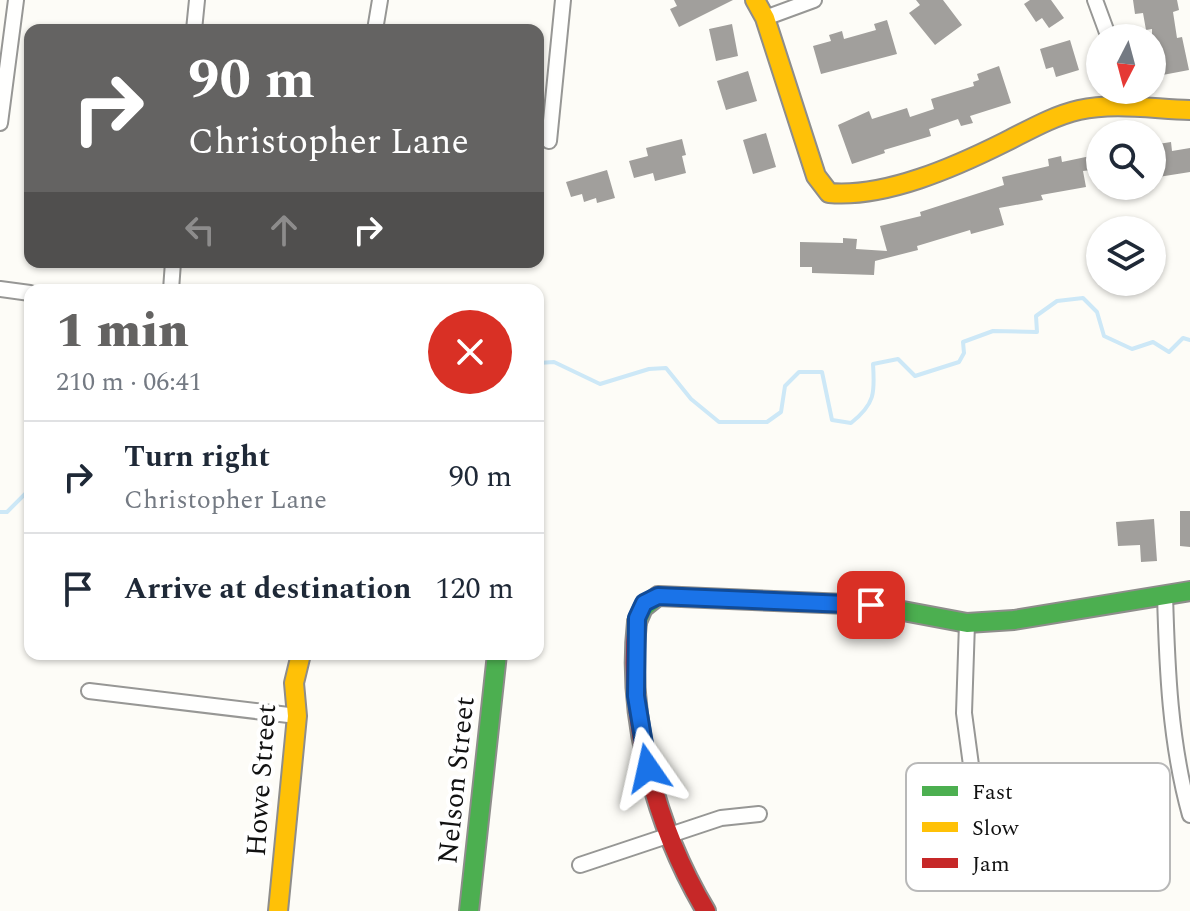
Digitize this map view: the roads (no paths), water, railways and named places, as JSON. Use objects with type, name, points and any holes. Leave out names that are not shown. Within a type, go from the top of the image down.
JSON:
[{"type":"street","points":[[0,123],[16,0]]},
{"type":"street","points":[[195,24],[197,0]]},
{"type":"street","points":[[376,24],[380,0]]},
{"type":"street","points":[[549,141],[562,0]]},
{"type":"street","points":[[755,0],[765,18],[816,176],[829,193],[853,195],[936,173],[1052,119],[1099,104]]},
{"type":"street","points":[[765,18],[814,0]]},
{"type":"street","points":[[1095,0],[1104,24]]},
{"type":"street","points":[[1149,104],[1190,110]]},
{"type":"street","points":[[0,289],[24,292]]},
{"type":"street","points":[[706,911],[668,834],[648,768],[636,696],[637,618],[644,603],[658,596],[871,605],[967,623],[1014,620],[1190,591]]},
{"type":"street","points":[[1165,594],[1171,716],[1190,815]]},
{"type":"street","points":[[967,623],[964,713],[971,763]]},
{"type":"street","name":"Howe Street","points":[[278,911],[297,716],[294,683],[300,660]]},
{"type":"street","name":"Nelson Street","points":[[469,911],[496,660]]},
{"type":"street","points":[[89,691],[297,716]]},
{"type":"street","points":[[580,865],[721,818],[759,814]]},
{"type":"waterway","points":[[544,363],[554,362],[600,384],[649,369],[666,368],[691,399],[719,422],[767,422],[781,412],[785,386],[799,372],[822,372],[832,420],[851,423],[865,410],[872,397],[873,364],[898,359],[915,376],[959,362],[964,353],[963,342],[993,331],[1037,332],[1036,316],[1057,301],[1083,298],[1097,312],[1104,336],[1132,349],[1153,342],[1169,352],[1183,338],[1190,340]]},
{"type":"waterway","points":[[0,512],[7,512],[24,495]]}]
